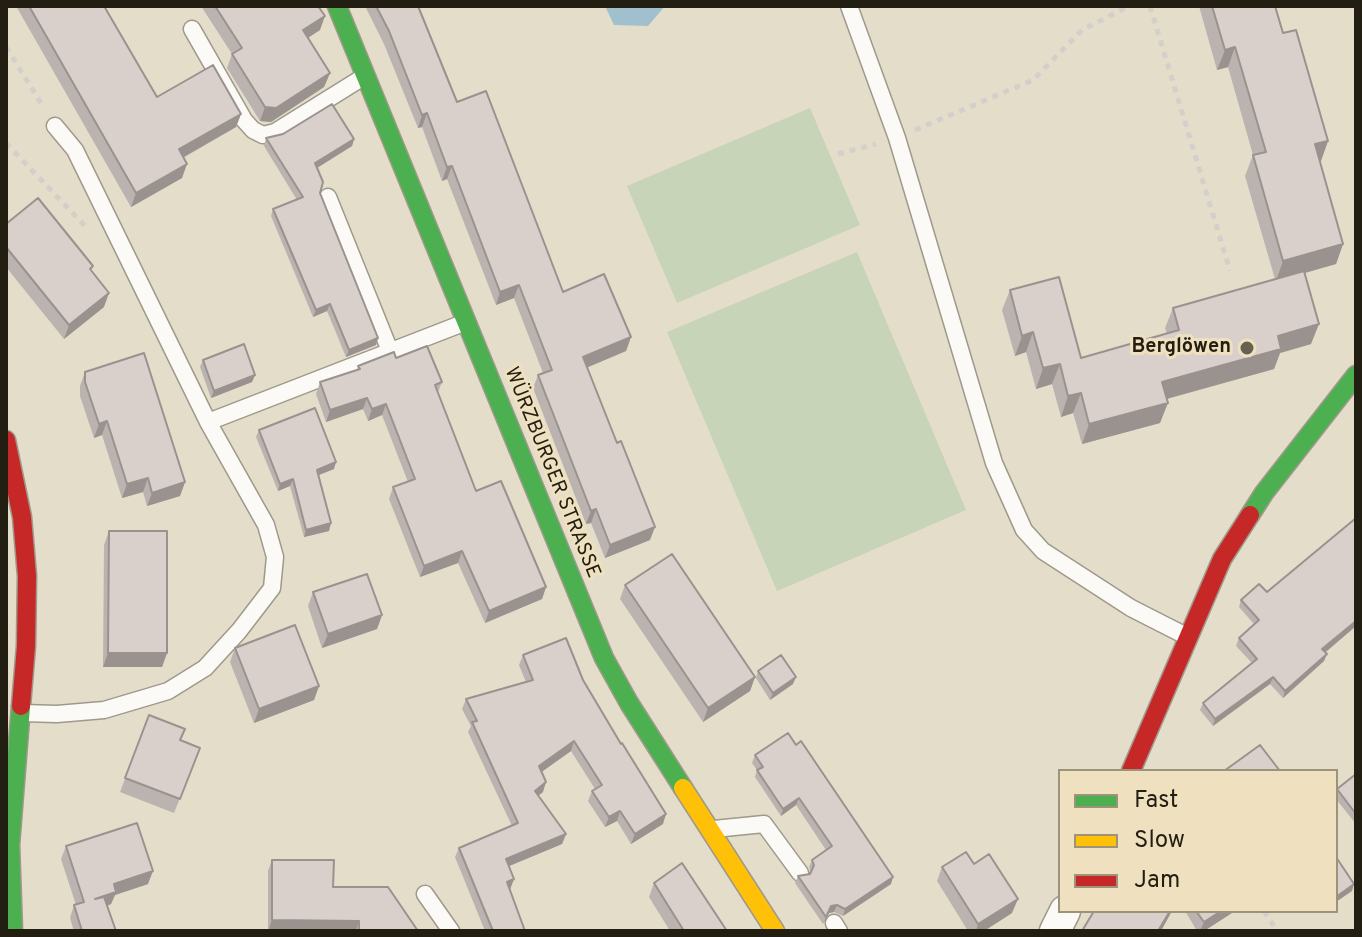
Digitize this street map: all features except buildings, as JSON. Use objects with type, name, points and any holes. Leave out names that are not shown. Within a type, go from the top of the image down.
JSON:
[{"type":"street","name":"WÜRZBURGER STRASSE","points":[[337,6],[604,658],[629,703],[775,931]]},
{"type":"street","points":[[1132,769],[1222,559],[1236,534],[1356,375]]},
{"type":"street","points":[[6,440],[22,517],[27,576],[26,646],[10,845],[13,931]]},
{"type":"street","points":[[1055,931],[1064,913]]},
{"type":"lane","points":[[849,6],[897,138],[994,463],[1024,530],[1043,551],[1131,608],[1188,637]]},
{"type":"lane","points":[[192,29],[244,120],[263,135],[275,132],[366,75]]},
{"type":"lane","points":[[20,712],[57,714],[104,710],[168,691],[205,668],[239,631],[272,588],[275,557],[266,525],[208,422],[75,150],[55,126]]},
{"type":"lane","points":[[328,197],[390,351]]},
{"type":"lane","points":[[208,422],[466,322]]},
{"type":"lane","points":[[709,830],[764,824],[800,873]]},
{"type":"lane","points":[[425,894],[451,931]]},
{"type":"path","points":[[838,154],[897,138],[1033,80],[1082,30],[1129,6]]},
{"type":"path","points":[[1150,6],[1230,271]]},
{"type":"path","points":[[6,47],[55,126]]},
{"type":"path","points":[[6,143],[103,244],[122,246]]},
{"type":"path","points":[[1265,913],[1277,931]]},
{"type":"green space","points":[[810,108],[860,225],[677,303],[627,186]]},
{"type":"green space","points":[[857,252],[966,510],[777,591],[667,332]]},
{"type":"water","points":[[605,6],[665,6],[648,26],[614,25]]},
{"type":"traffic: fast","points":[[337,6],[604,658],[683,788]]},
{"type":"traffic: fast","points":[[1250,515],[1356,375]]},
{"type":"traffic: fast","points":[[13,931],[10,845],[21,706]]},
{"type":"traffic: slow","points":[[683,788],[775,931]]},
{"type":"traffic: jam","points":[[6,440],[22,517],[27,576],[21,706]]},
{"type":"traffic: jam","points":[[1132,769],[1222,559],[1250,515]]},
{"type":"place","name":"Berglöwen","points":[[1247,348]]}]
